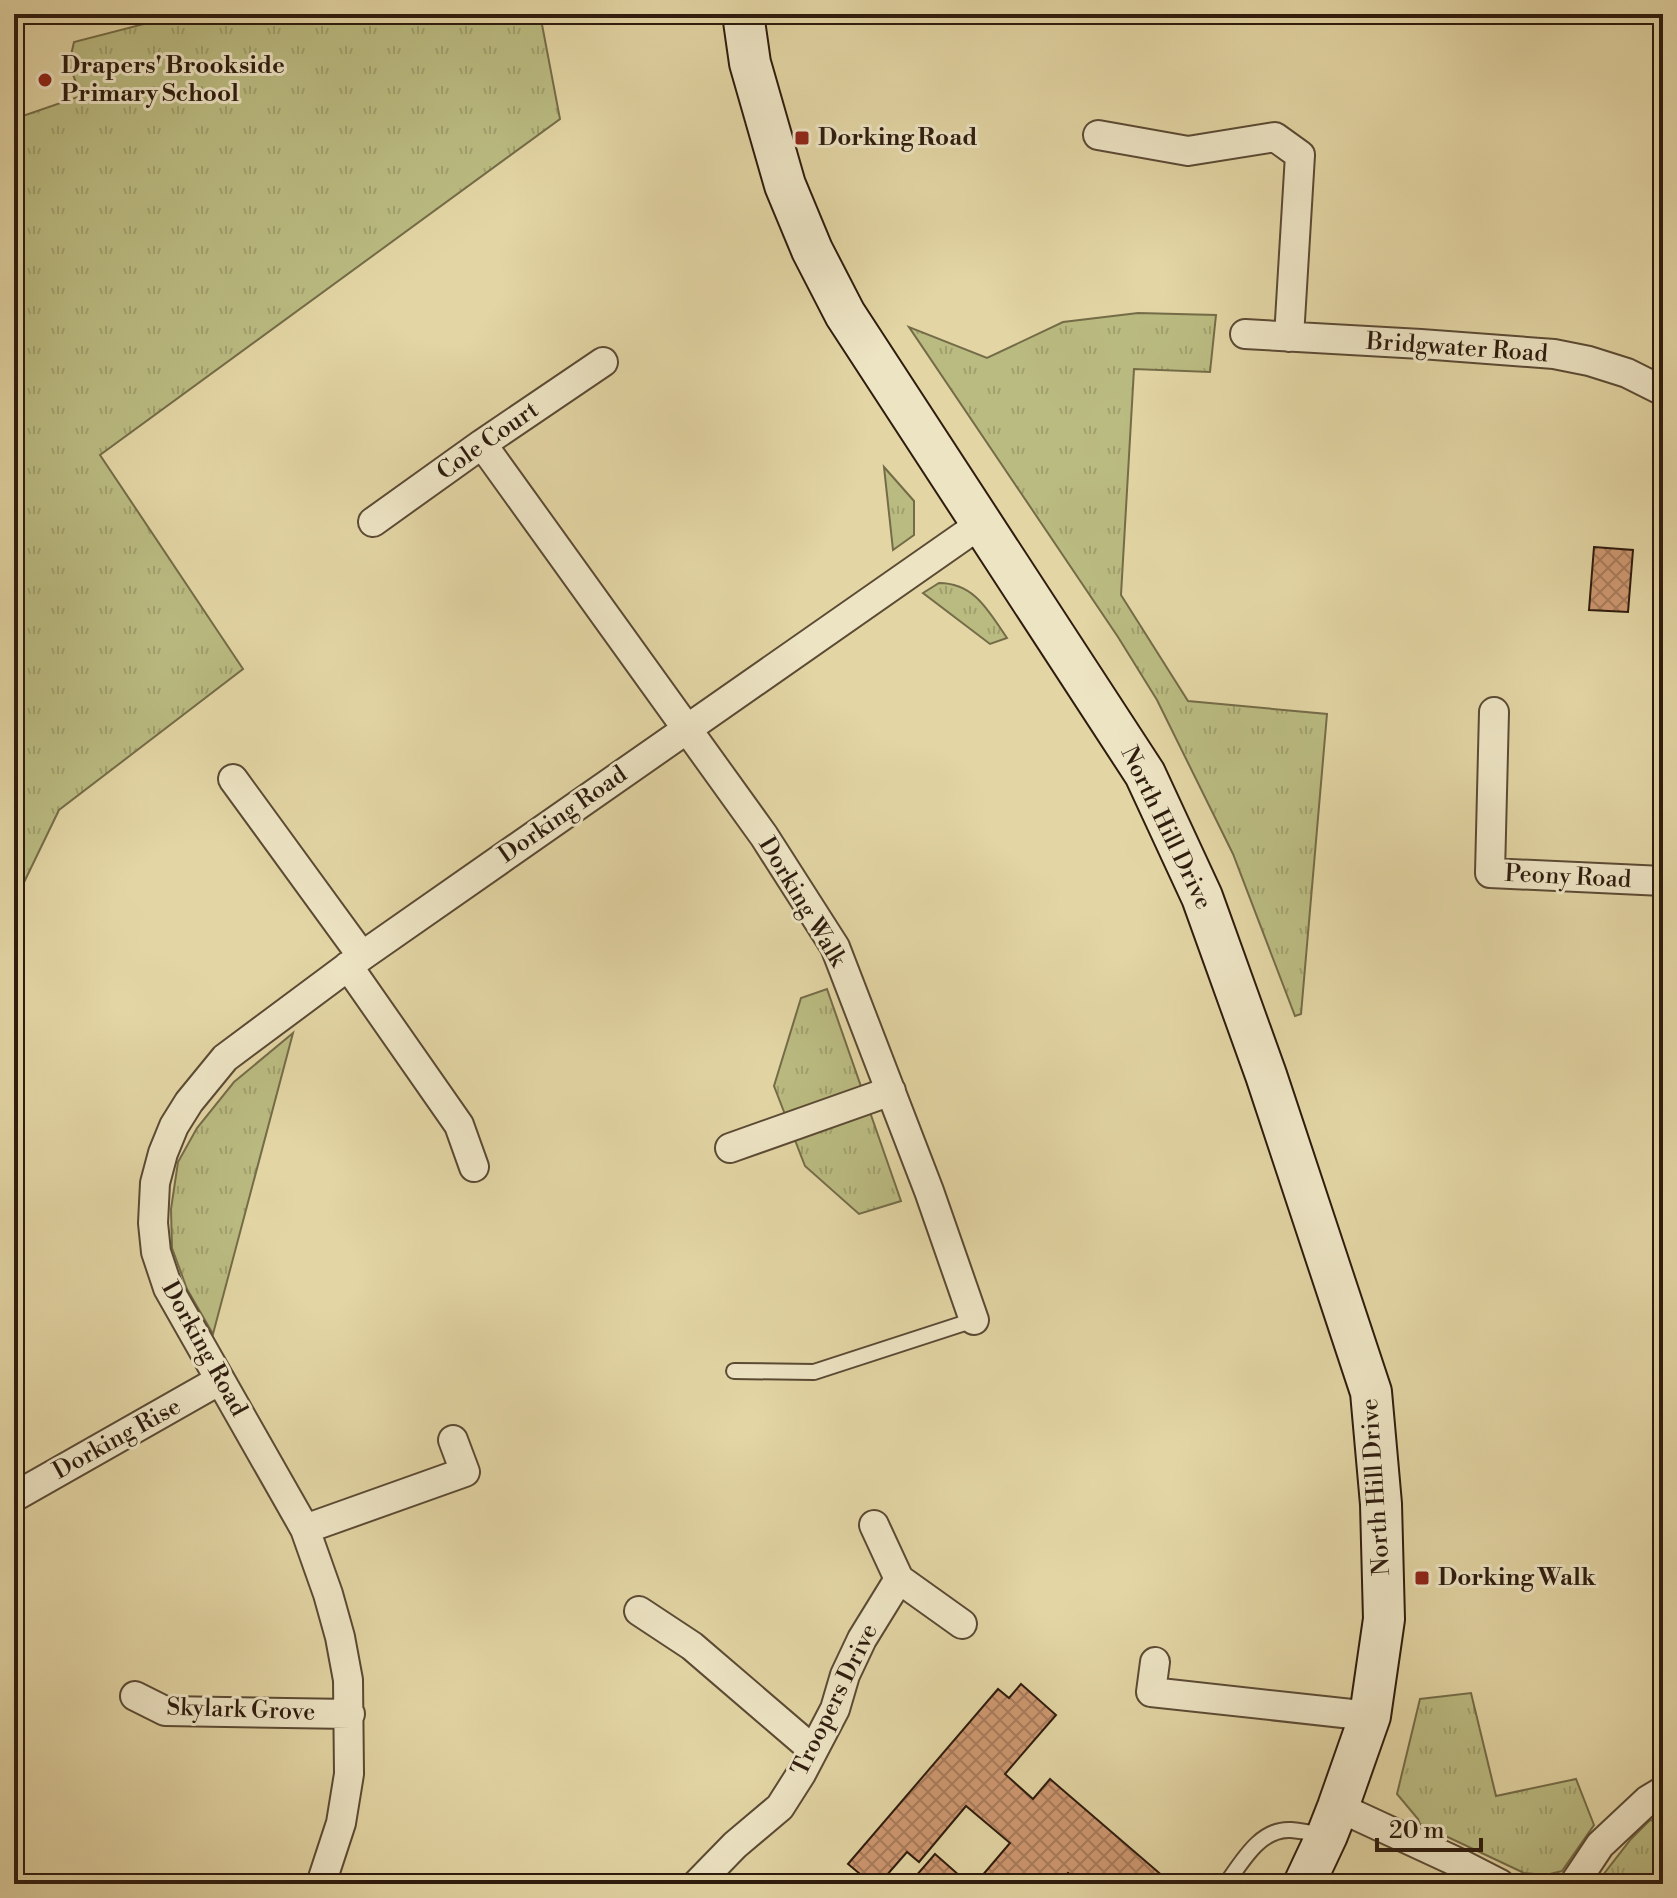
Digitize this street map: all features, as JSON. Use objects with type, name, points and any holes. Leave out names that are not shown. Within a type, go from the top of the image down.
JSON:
[{"type":"street","name":"North Hill Drive","points":[[743,14],[750,63],[785,185],[812,250],[845,314],[1145,774],[1202,897],[1266,1075],[1371,1392],[1381,1504],[1384,1619],[1370,1716],[1333,1821],[1304,1884]]},
{"type":"street","points":[[1098,135],[1188,151],[1275,137],[1300,155],[1289,337]]},
{"type":"street","name":"Bridgwater Road","points":[[1245,334],[1554,354],[1627,373],[1663,391]]},
{"type":"street","name":"Cole Court","points":[[373,522],[603,362]]},
{"type":"street","points":[[482,444],[686,728]]},
{"type":"street","name":"Dorking Road","points":[[321,1884],[341,1823],[349,1774],[348,1680],[340,1637],[305,1529],[168,1288],[156,1252],[153,1223],[155,1183],[174,1126],[225,1058],[355,961],[982,523]]},
{"type":"street","name":"Peony Road","points":[[1494,712],[1490,873],[1663,881]]},
{"type":"street","name":"Dorking Walk","points":[[686,728],[764,836],[835,947],[929,1191],[974,1320]]},
{"type":"street","points":[[233,779],[355,961],[459,1125],[474,1167]]},
{"type":"street","points":[[730,1148],[891,1091]]},
{"type":"street","name":"Dorking Rise","points":[[14,1497],[220,1380]]},
{"type":"street","points":[[305,1529],[465,1472],[453,1440]]},
{"type":"street","points":[[874,1525],[899,1579],[962,1624]]},
{"type":"street","name":"Troopers Drive","points":[[697,1884],[735,1845],[780,1807],[835,1709],[845,1675],[862,1639],[899,1579]]},
{"type":"street","points":[[639,1611],[692,1646],[812,1749]]},
{"type":"street","points":[[1155,1662],[1151,1692],[1370,1716]]},
{"type":"street","name":"Skylark Grove","points":[[135,1696],[165,1711],[350,1714]]},
{"type":"street","points":[[1574,1884],[1600,1845],[1648,1800],[1663,1791]]},
{"type":"street","points":[[1333,1821],[1457,1862],[1500,1884]]},
{"type":"lane","points":[[734,1371],[814,1372],[974,1320]]},
{"type":"lane","points":[[1226,1884],[1244,1858],[1265,1836],[1333,1821]]},
{"type":"green space","points":[[152,14],[540,14],[560,119],[100,455],[243,669],[59,810],[14,903],[14,119],[81,96],[69,64],[74,42],[148,23]]},
{"type":"green space","points":[[1138,313],[1216,315],[1210,372],[1134,369],[1121,595],[1188,701],[1327,714],[1301,1014],[1295,1016],[1233,854],[1157,700],[1118,637],[909,327],[987,358],[1063,322]]},
{"type":"green space","points":[[884,467],[914,501],[914,535],[893,550]]},
{"type":"green space","points":[[939,583],[952,584],[972,594],[987,609],[1007,638],[990,644],[923,593]]},
{"type":"green space","points":[[827,989],[901,1201],[859,1214],[805,1166],[774,1086],[801,998]]},
{"type":"green space","points":[[293,1033],[213,1334],[187,1289],[172,1248],[171,1209],[178,1162],[197,1128],[234,1082]]},
{"type":"green space","points":[[1471,1693],[1496,1796],[1576,1779],[1594,1825],[1562,1871],[1546,1875],[1524,1873],[1420,1824],[1397,1794],[1420,1699]]},
{"type":"green space","points":[[1650,1820],[1663,1822],[1663,1884],[1596,1884],[1631,1839]]},
{"type":"building","points":[[1594,547],[1633,550],[1628,612],[1589,610]]},
{"type":"building","points":[[1021,1684],[1056,1715],[1005,1774],[1033,1799],[1050,1779],[1172,1884],[1080,1884],[1068,1873],[1058,1884],[975,1884],[1010,1843],[966,1806],[919,1862],[907,1852],[879,1884],[872,1884],[848,1864],[998,1689],[1009,1698]]},
{"type":"building","points":[[935,1854],[969,1884],[909,1884]]},
{"type":"place","name":"Drapers' Brookside Primary School","points":[[45,80]]},
{"type":"place","name":"Dorking Road","points":[[802,138]]},
{"type":"place","name":"Dorking Walk","points":[[1422,1578]]}]
